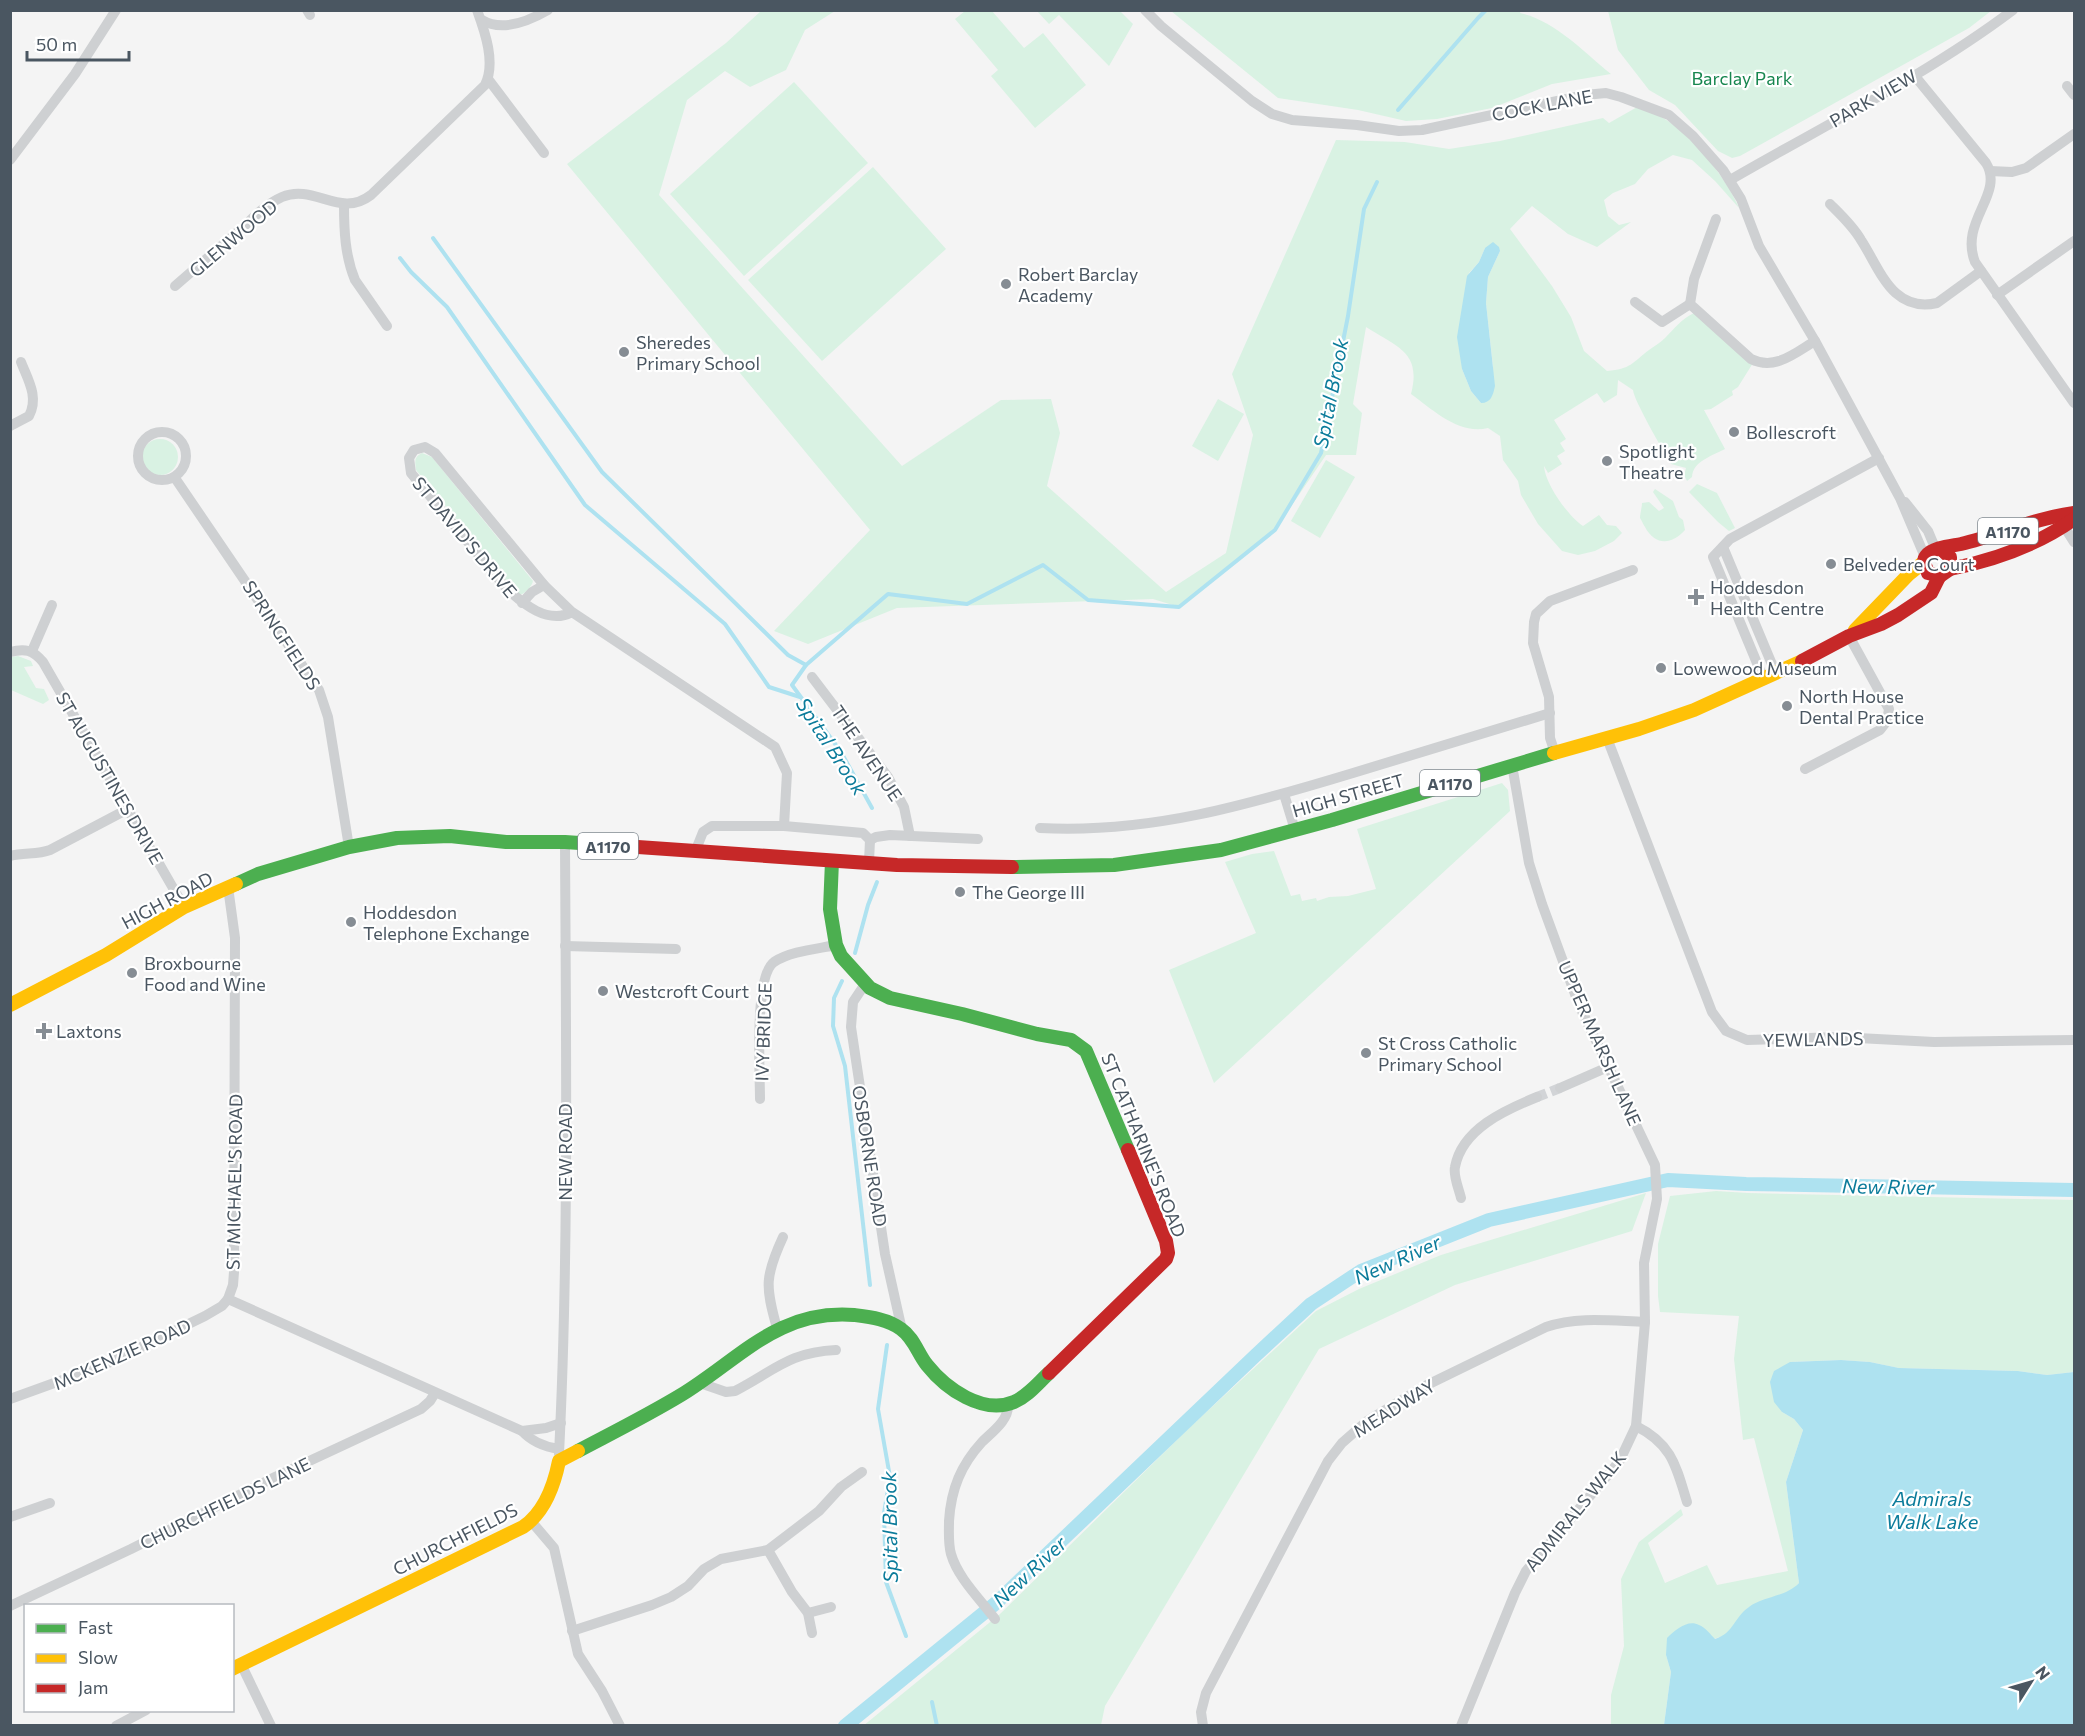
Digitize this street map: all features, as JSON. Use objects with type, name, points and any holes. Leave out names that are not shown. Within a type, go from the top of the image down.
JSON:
[{"type":"main road","name":"HIGH STREET","points":[[869,862],[1023,868],[1083,867],[1197,854],[1295,830],[1685,714],[1770,677],[1849,636],[1881,624],[1912,607],[1931,593],[1945,573],[2015,551],[2074,513]]},
{"type":"main road","name":"HIGH STREET","points":[[1849,636],[1909,574],[1932,555],[2065,520]]},
{"type":"main road","points":[[1932,555],[1950,557],[1945,573],[1928,573],[1932,555]]},
{"type":"main road","name":"A1170","points":[[348,847],[397,838],[450,836],[506,842],[565,843],[869,862]]},
{"type":"main road","name":"HIGH ROAD","points":[[10,1005],[106,954],[184,907],[258,874],[348,847]]},
{"type":"main road","name":"ST CATHARINE'S ROAD","points":[[832,861],[830,913],[837,945],[841,956],[870,988],[890,998],[1037,1034],[1071,1040],[1086,1051],[1166,1241],[1168,1253],[1164,1262],[1025,1396],[1008,1405]]},
{"type":"main road","points":[[559,1455],[660,1407],[700,1383],[777,1328],[802,1319],[834,1314],[889,1323],[902,1330],[938,1377],[958,1393],[981,1404],[1008,1405]]},
{"type":"main road","name":"CHURCHFIELDS","points":[[237,1666],[508,1536],[531,1521],[551,1490],[559,1455]]},
{"type":"street","points":[[11,159],[84,61],[116,10]]},
{"type":"street","points":[[479,15],[488,24],[501,26],[525,20],[548,10]]},
{"type":"street","name":"COCK LANE","points":[[1145,10],[1161,26],[1252,101],[1272,114],[1292,120],[1399,131],[1422,130],[1585,95],[1606,93],[1631,99],[1669,115],[1693,136],[1730,180],[1741,199],[1758,246],[1815,341],[1932,555]]},
{"type":"street","name":"PARK VIEW","points":[[1730,180],[1914,75],[1979,35],[2013,10]]},
{"type":"street","points":[[387,326],[355,280],[352,272],[346,249],[344,205],[365,199],[480,90],[488,79],[488,56],[479,15]]},
{"type":"street","points":[[1914,75],[1986,163],[1990,171],[1991,186],[1975,221],[1972,237],[1973,256],[1996,295],[2074,403]]},
{"type":"street","points":[[488,79],[544,153]]},
{"type":"street","points":[[1990,171],[2012,172],[2026,168],[2074,134]]},
{"type":"street","name":"GLENWOOD","points":[[175,286],[263,209],[282,197],[303,194],[344,205]]},
{"type":"street","points":[[1830,204],[1861,239],[1887,283],[1897,294],[1912,303],[1929,305],[1936,303],[1981,271]]},
{"type":"street","points":[[1635,303],[1662,321],[1690,304],[1694,279],[1716,219]]},
{"type":"street","points":[[1996,295],[2074,242]]},
{"type":"street","points":[[1690,304],[1751,359],[1759,363],[1779,362],[1815,341]]},
{"type":"street","points":[[10,426],[29,416],[34,404],[33,393],[21,362]]},
{"type":"street","points":[[160,432],[172,434],[181,440],[186,450],[187,460],[183,471],[175,478],[164,481],[154,480],[144,474],[139,464],[138,453],[141,443],[149,435],[160,432]]},
{"type":"street","name":"ST DAVID'S DRIVE","points":[[572,612],[561,616],[542,613],[522,603],[506,588],[411,473],[409,458],[414,450],[425,447],[435,453],[544,585],[572,612],[775,747],[787,773],[784,826]]},
{"type":"street","points":[[1770,677],[1713,557],[1730,539],[1879,458]]},
{"type":"street","name":"SPRINGFIELDS","points":[[175,478],[319,690],[328,717],[348,847]]},
{"type":"street","points":[[2065,520],[2074,542]]},
{"type":"street","points":[[1723,547],[1770,677]]},
{"type":"street","points":[[1555,753],[1550,738],[1549,697],[1533,644],[1533,622],[1536,614],[1550,601],[1633,570]]},
{"type":"street","name":"ST DAVID'S DRIVE","points":[[522,603],[532,592],[544,585]]},
{"type":"street","points":[[10,652],[32,651],[52,605]]},
{"type":"street","points":[[1805,769],[1880,730],[1887,721],[1889,709],[1849,636]]},
{"type":"street","name":"ST AUGUSTINES DRIVE","points":[[32,651],[49,672],[184,907]]},
{"type":"street","name":"THE AVENUE","points":[[812,677],[888,777],[904,807],[910,836]]},
{"type":"street","points":[[1040,828],[1109,828],[1163,823],[1284,794],[1550,713]]},
{"type":"street","name":"YEWLANDS","points":[[1607,738],[1712,1012],[1726,1031],[1747,1040],[1839,1037],[1934,1042],[2074,1040]]},
{"type":"street","name":"UPPER MARSH LANE","points":[[1512,765],[1527,853],[1542,904],[1579,1005],[1655,1165],[1657,1199],[1644,1263],[1645,1322]]},
{"type":"street","points":[[1284,794],[1295,830]]},
{"type":"street","points":[[10,856],[50,850],[128,809]]},
{"type":"street","points":[[695,852],[703,832],[712,826],[784,826],[858,831],[870,840],[869,862]]},
{"type":"street","points":[[870,840],[883,835],[978,839]]},
{"type":"street","name":"NEW ROAD","points":[[559,1455],[564,1235],[565,843]]},
{"type":"street","name":"ST MICHAEL'S ROAD","points":[[228,887],[235,938],[236,1021],[234,1272],[233,1285],[228,1299]]},
{"type":"street","name":"IVY BRIDGE","points":[[760,1099],[761,999],[766,971],[775,961],[784,957],[837,945]]},
{"type":"street","points":[[565,946],[676,949]]},
{"type":"street","name":"OSBORNE ROAD","points":[[865,984],[854,1002],[850,1026],[885,1254],[902,1330]]},
{"type":"street","points":[[1560,1088],[1608,1067]]},
{"type":"street","points":[[1461,1198],[1454,1169],[1461,1148],[1479,1129],[1516,1106],[1537,1097]]},
{"type":"street","points":[[777,1328],[769,1297],[768,1279],[774,1256],[783,1237]]},
{"type":"street","points":[[228,1299],[522,1431],[529,1439],[548,1447],[559,1455]]},
{"type":"street","name":"MCKENZIE ROAD","points":[[10,1399],[104,1365],[205,1316],[222,1306],[228,1299]]},
{"type":"street","name":"MEADWAY","points":[[1203,1725],[1203,1703],[1212,1682],[1328,1461],[1357,1429],[1425,1386],[1546,1327],[1574,1321],[1645,1322]]},
{"type":"street","name":"ADMIRALS WALK","points":[[1461,1725],[1520,1582],[1538,1556],[1620,1460],[1636,1426],[1645,1322]]},
{"type":"street","points":[[700,1383],[726,1392],[735,1390],[785,1361],[820,1351],[836,1350]]},
{"type":"street","name":"CHURCHFIELDS LANE","points":[[10,1606],[421,1409],[435,1393]]},
{"type":"street","name":"ST CATHARINE'S ROAD","points":[[995,1619],[968,1584],[954,1561],[950,1547],[950,1517],[952,1492],[956,1480],[968,1458],[1005,1418],[1008,1405]]},
{"type":"street","points":[[522,1431],[546,1428],[561,1423]]},
{"type":"street","points":[[1636,1426],[1658,1439],[1669,1452],[1678,1471],[1687,1502]]},
{"type":"street","points":[[572,1631],[652,1605],[680,1592],[704,1569],[721,1559],[768,1550],[819,1511],[841,1486],[862,1472]]},
{"type":"street","points":[[10,1516],[50,1503]]},
{"type":"street","points":[[531,1521],[554,1548],[572,1631],[582,1663],[602,1691],[620,1725]]},
{"type":"street","points":[[768,1550],[792,1592],[808,1613],[812,1633]]},
{"type":"street","points":[[808,1613],[831,1607]]},
{"type":"street","points":[[237,1666],[271,1725]]},
{"type":"street","points":[[116,1725],[142,1712]]},
{"type":"green space","name":"Barclay Park","points":[[1608,10],[1991,11],[1969,28],[1740,156],[1732,158],[1718,151],[1675,105],[1649,90],[1618,50]]},
{"type":"green space","points":[[761,11],[835,11],[805,30],[786,70],[750,87],[725,71],[687,100],[659,195],[902,466],[1001,400],[1051,399],[1060,433],[1047,486],[1166,592],[1226,553],[1253,435],[1232,374],[1336,140],[1405,142],[1449,149],[1500,141],[1603,118],[1609,123],[1639,106],[1665,119],[1678,129],[1689,138],[1718,172],[1739,208],[1692,160],[1673,155],[1648,169],[1635,184],[1613,193],[1604,200],[1608,216],[1619,225],[1631,222],[1597,247],[1568,234],[1532,206],[1510,229],[1552,286],[1571,317],[1584,351],[1607,371],[1631,365],[1663,340],[1681,321],[1694,313],[1753,363],[1738,387],[1732,391],[1733,395],[1711,409],[1704,410],[1725,449],[1699,463],[1692,477],[1687,481],[1684,475],[1686,468],[1671,464],[1633,390],[1618,380],[1617,395],[1604,403],[1597,393],[1554,420],[1566,439],[1560,443],[1565,451],[1557,456],[1562,464],[1548,473],[1544,466],[1545,473],[1564,507],[1583,526],[1599,515],[1607,525],[1616,526],[1622,533],[1614,541],[1595,551],[1578,555],[1562,551],[1538,524],[1521,495],[1518,481],[1503,460],[1500,436],[1488,428],[1477,429],[1457,425],[1437,414],[1411,394],[1413,369],[1410,360],[1397,346],[1366,327],[1353,404],[1362,413],[1356,455],[1326,455],[1275,530],[1179,607],[1153,599],[897,608],[808,644],[774,631],[870,530],[567,164],[726,43]],"holes":[[[1485,248],[1500,251],[1488,277],[1486,303],[1493,367],[1481,403],[1471,391],[1462,369],[1469,273],[1479,262]]]},
{"type":"green space","points":[[965,11],[992,11],[1024,48],[1043,33],[1086,85],[1035,128],[991,76],[998,70],[955,19]]},
{"type":"green space","points":[[1037,11],[1120,11],[1133,24],[1109,66],[1059,15],[1049,24]]},
{"type":"green space","points":[[1171,11],[1521,11],[1520,13],[1545,22],[1557,30],[1611,74],[1552,84],[1492,108],[1437,119],[1406,121],[1358,110],[1278,98]]},
{"type":"green space","points":[[794,82],[868,163],[744,276],[670,194]]},
{"type":"green space","points":[[873,167],[946,249],[822,361],[748,280]]},
{"type":"green space","points":[[1218,399],[1244,414],[1218,461],[1192,446]]},
{"type":"green space","points":[[160,439],[173,444],[178,457],[173,470],[160,475],[147,470],[142,457],[147,444]]},
{"type":"green space","points":[[422,453],[432,457],[533,581],[524,593],[520,595],[514,589],[416,470],[416,460]]},
{"type":"green space","points":[[1326,460],[1355,477],[1320,538],[1291,521]]},
{"type":"green space","points":[[1697,484],[1717,493],[1735,528],[1729,531],[1689,492]]},
{"type":"green space","points":[[1655,489],[1673,501],[1679,517],[1683,520],[1685,530],[1669,541],[1654,538],[1640,518],[1642,503],[1649,502],[1659,511],[1664,508],[1653,492]]},
{"type":"green space","points":[[18,656],[31,661],[33,666],[24,667],[36,688],[44,689],[49,700],[43,704],[11,690],[11,657]]},
{"type":"green space","points":[[1502,783],[1508,790],[1510,811],[1214,1083],[1169,970],[1256,933],[1225,862],[1252,854],[1274,851],[1291,896],[1300,894],[1302,901],[1348,896],[1376,889],[1357,829]]},
{"type":"green space","points":[[1716,1191],[2074,1200],[2074,1372],[2047,1375],[2018,1371],[1899,1368],[1870,1362],[1841,1360],[1790,1362],[1782,1412],[1794,1419],[1803,1430],[1786,1482],[1799,1583],[1793,1590],[1748,1608],[1726,1635],[1666,1655],[1671,1672],[1664,1725],[1611,1726],[1611,1695],[1624,1646],[1621,1579],[1639,1542],[1681,1509],[1683,1515],[1648,1543],[1665,1583],[1707,1565],[1717,1585],[1788,1571],[1754,1438],[1743,1440],[1734,1359],[1739,1316],[1660,1312],[1658,1244],[1670,1196]]},
{"type":"green space","points":[[1646,1193],[1632,1231],[1455,1285],[1319,1349],[1105,1706],[1101,1725],[863,1726],[1000,1614],[1189,1428],[1316,1311],[1359,1289],[1441,1255]]},
{"type":"water","points":[[1493,242],[1500,251],[1488,277],[1486,303],[1495,386],[1489,400],[1481,403],[1471,391],[1462,369],[1457,337],[1467,276],[1479,262],[1485,248]]},
{"type":"water","name":"Admirals Walk Lake","points":[[1841,1360],[1870,1362],[1899,1368],[2018,1371],[2047,1375],[2074,1372],[2074,1725],[1664,1725],[1671,1672],[1666,1655],[1667,1638],[1690,1623],[1706,1629],[1715,1639],[1726,1633],[1740,1615],[1755,1603],[1788,1591],[1799,1583],[1786,1482],[1803,1430],[1774,1402],[1770,1382],[1774,1371],[1790,1362]]},
{"type":"waterway","name":"Spital Brook","points":[[1398,110],[1486,10]]},
{"type":"waterway","name":"Spital Brook","points":[[872,808],[841,752],[792,685],[806,665],[888,594],[967,604],[1043,565],[1088,600],[1179,607],[1275,530],[1321,453],[1348,316],[1364,209],[1377,182]]},
{"type":"waterway","points":[[433,238],[602,472],[788,655],[806,665]]},
{"type":"waterway","points":[[400,258],[447,307],[585,505],[725,624],[769,687],[800,697]]},
{"type":"waterway","name":"Spital Brook","points":[[855,953],[877,882]]},
{"type":"waterway","name":"Spital Brook","points":[[842,981],[834,998],[833,1026],[845,1066],[870,1285]]},
{"type":"waterway","name":"New River","points":[[845,1726],[996,1603],[1311,1304],[1361,1271],[1489,1220],[1668,1180],[1746,1184],[2074,1190]]},
{"type":"waterway","name":"Spital Brook","points":[[887,1345],[878,1409],[890,1477],[884,1513],[886,1582],[906,1636]]},
{"type":"waterway","name":"Spital Brook","points":[[932,1702],[937,1726]]},
{"type":"tunnel","points":[[1537,1097],[1560,1088]]},
{"type":"traffic: fast","points":[[1012,867],[1114,865],[1221,850],[1332,820],[1554,753]]},
{"type":"traffic: fast","points":[[236,884],[258,874],[349,847],[397,838],[450,836],[506,842],[609,845]]},
{"type":"traffic: fast","points":[[832,861],[830,909],[836,945],[841,956],[870,988],[890,998],[1037,1034],[1071,1040],[1086,1051],[1128,1150]]},
{"type":"traffic: fast","points":[[578,1451],[681,1395],[761,1339],[781,1328],[827,1315],[854,1315],[885,1321],[896,1326],[909,1337],[924,1361],[944,1383],[978,1402],[990,1405],[1014,1402],[1028,1393],[1049,1373]]},
{"type":"traffic: slow","points":[[1855,630],[1909,574],[1924,562]]},
{"type":"traffic: slow","points":[[1554,753],[1639,729],[1694,710],[1802,661]]},
{"type":"traffic: slow","points":[[10,1005],[106,955],[184,907],[236,884]]},
{"type":"traffic: slow","points":[[234,1668],[523,1527],[543,1506],[559,1461],[578,1451]]},
{"type":"traffic: jam","points":[[1942,550],[1950,557],[1950,569],[1940,576],[1928,573],[1924,560],[1926,556],[1942,547],[1961,544],[2045,519],[2074,513]]},
{"type":"traffic: jam","points":[[1950,569],[2015,551],[2060,529],[2074,519]]},
{"type":"traffic: jam","points":[[1802,661],[1849,636],[1898,615],[1931,593],[1939,577]]},
{"type":"traffic: jam","points":[[609,845],[897,865],[1012,867]]},
{"type":"traffic: jam","points":[[1049,1373],[1166,1259],[1168,1253],[1166,1241],[1128,1150]]},
{"type":"place","name":"Robert Barclay Academy","points":[[1006,284]]},
{"type":"place","name":"Sheredes Primary School","points":[[624,352]]},
{"type":"place","name":"Bollescroft","points":[[1734,432]]},
{"type":"place","name":"Spotlight Theatre","points":[[1607,461]]},
{"type":"place","name":"Belvedere Court","points":[[1831,564]]},
{"type":"place","name":"Hoddesdon Health Centre","points":[[1696,597]]},
{"type":"place","name":"Lowewood Museum","points":[[1661,668]]},
{"type":"place","name":"North House Dental Practice","points":[[1787,706]]},
{"type":"place","name":"The George III","points":[[960,892]]},
{"type":"place","name":"Hoddesdon Telephone Exchange","points":[[351,922]]},
{"type":"place","name":"Broxbourne Food and Wine","points":[[132,973]]},
{"type":"place","name":"Westcroft Court","points":[[603,991]]},
{"type":"place","name":"Laxtons","points":[[44,1031]]},
{"type":"place","name":"St Cross Catholic Primary School","points":[[1366,1053]]}]
